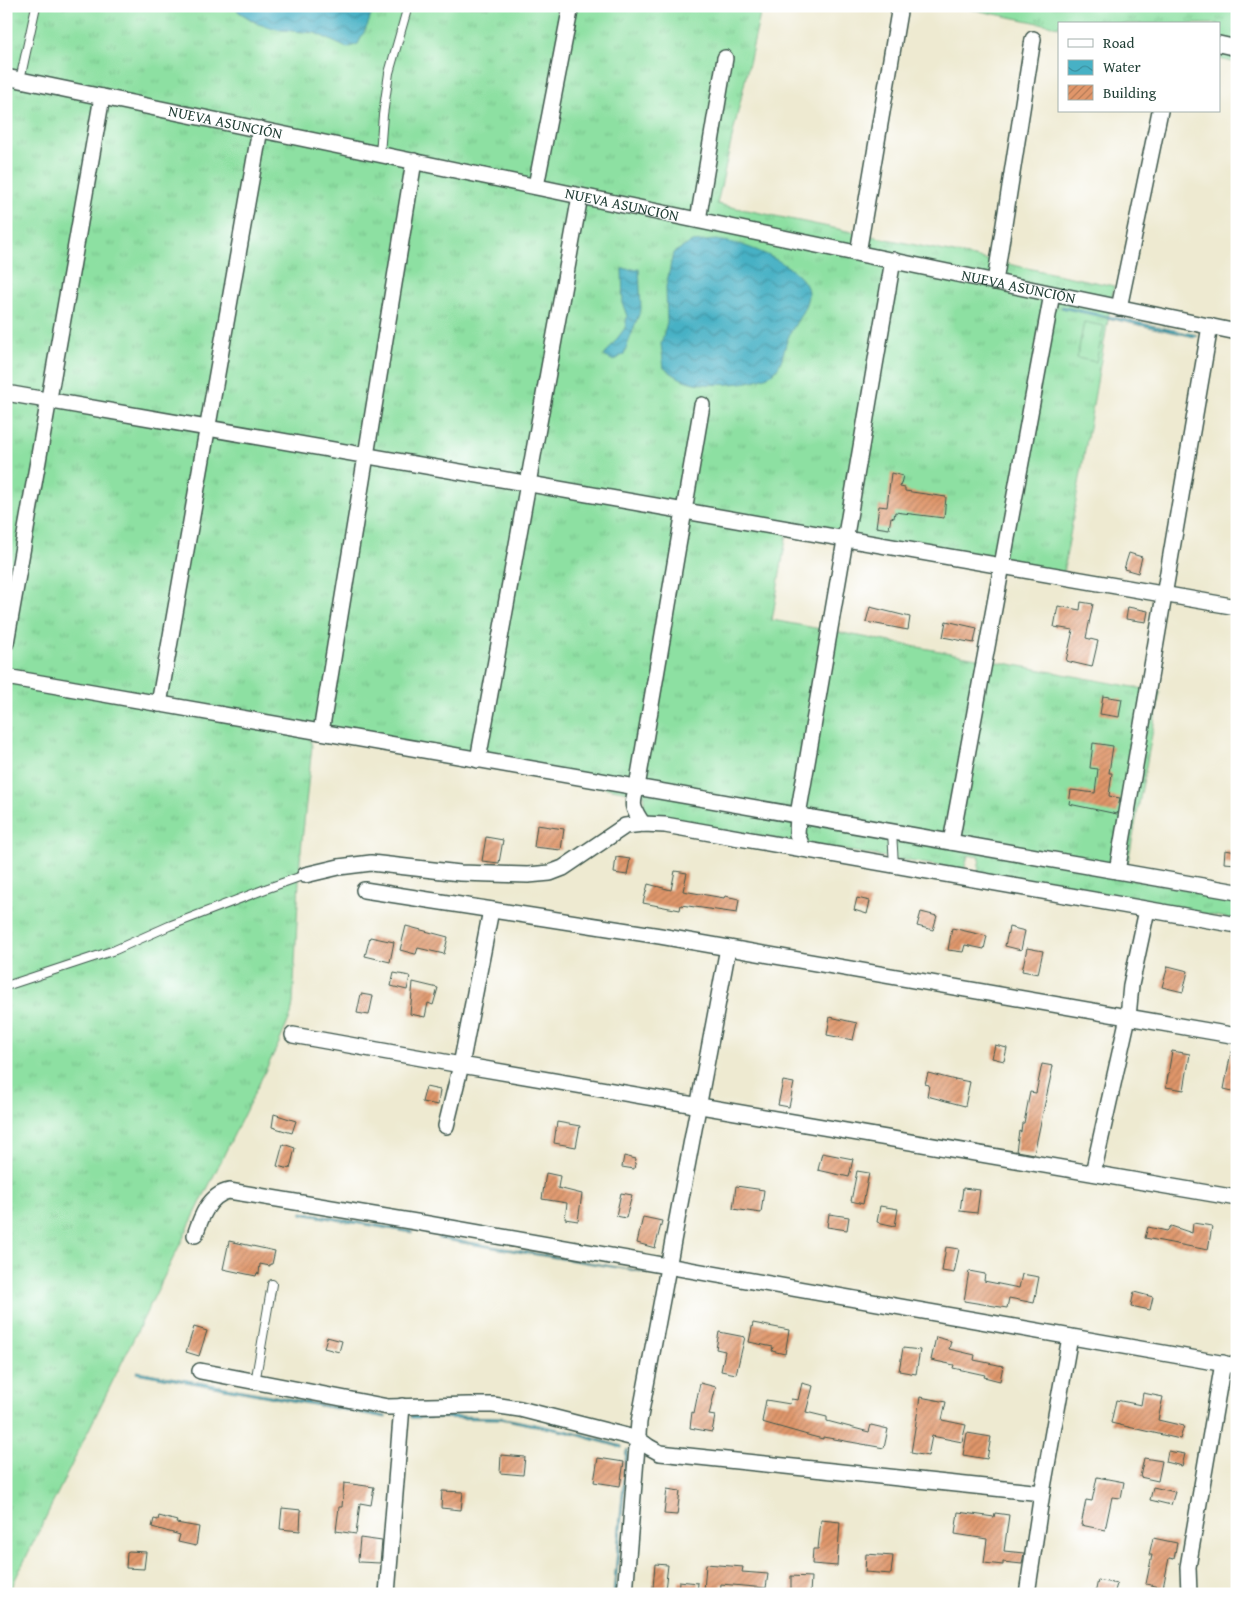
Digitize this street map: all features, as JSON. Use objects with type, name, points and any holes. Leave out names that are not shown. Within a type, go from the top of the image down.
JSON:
[{"type":"street","points":[[536,186],[571,6]]},
{"type":"street","points":[[858,253],[900,6]]},
{"type":"street","points":[[995,282],[1033,39]]},
{"type":"street","points":[[1220,44],[1237,48]]},
{"type":"street","points":[[698,220],[725,58]]},
{"type":"street","name":"NUEVA ASUNCIÓN","points":[[13,78],[1237,332]]},
{"type":"street","points":[[6,643],[102,96]]},
{"type":"street","points":[[1119,308],[1160,112]]},
{"type":"street","points":[[159,704],[260,129]]},
{"type":"street","points":[[321,732],[414,161]]},
{"type":"street","points":[[478,760],[580,196]]},
{"type":"street","points":[[803,849],[797,834],[798,815],[893,260]]},
{"type":"street","points":[[951,842],[1052,294]]},
{"type":"street","points":[[1117,871],[1210,326]]},
{"type":"street","points":[[6,393],[1237,607]]},
{"type":"street","points":[[643,824],[633,810],[633,800],[637,787],[702,405]]},
{"type":"street","points":[[6,677],[1237,892]]},
{"type":"street","points":[[305,875],[339,867],[371,863],[460,873],[528,875],[550,873],[563,868],[625,826],[643,824],[665,825],[1237,925]]},
{"type":"street","points":[[364,890],[728,948],[1237,1036]]},
{"type":"street","points":[[446,1126],[461,1065],[491,910]]},
{"type":"street","points":[[1093,1173],[1128,1017],[1147,910]]},
{"type":"street","points":[[625,1594],[639,1422],[728,948]]},
{"type":"street","points":[[293,1035],[1237,1198]]},
{"type":"street","points":[[195,1235],[204,1212],[217,1196],[222,1192],[229,1191],[1230,1364],[1188,1567],[1189,1594]]},
{"type":"street","points":[[1027,1594],[1042,1493],[1070,1337]]},
{"type":"street","points":[[200,1371],[388,1407],[494,1405],[511,1407],[638,1439],[660,1453],[1042,1493]]},
{"type":"street","points":[[387,1594],[402,1406]]},
{"type":"lane","points":[[13,78],[36,6]]},
{"type":"lane","points":[[380,154],[389,73],[408,6]]},
{"type":"lane","points":[[892,832],[894,865]]},
{"type":"lane","points":[[6,986],[115,950],[169,926],[305,875]]},
{"type":"lane","points":[[255,1383],[272,1284]]},
{"type":"green space","points":[[6,6],[762,6],[717,204],[1114,286],[1062,580],[788,527],[772,620],[1160,692],[1125,878],[1237,898],[1237,920],[978,873],[980,857],[968,855],[964,870],[641,817],[645,795],[6,678]]},
{"type":"green space","points":[[955,6],[1237,6],[1237,63],[1220,59],[1220,22],[1058,22],[1058,27]]},
{"type":"green space","points":[[1084,322],[1104,326],[1096,362],[1077,358]]},
{"type":"green space","points":[[6,680],[304,735],[310,739],[312,746],[300,860],[291,1015],[8,1594],[6,1594]]},
{"type":"water","points":[[234,6],[374,6],[358,44],[347,48],[315,33],[281,30],[258,24],[239,12]]},
{"type":"water","points":[[716,240],[747,247],[780,262],[799,276],[808,292],[806,304],[790,333],[782,359],[776,370],[759,379],[718,385],[693,383],[676,376],[664,368],[661,344],[667,322],[666,287],[673,253],[692,242]]},
{"type":"water","points":[[622,269],[639,269],[641,309],[624,354],[614,361],[604,356],[625,328],[627,316],[623,305]]},
{"type":"water","points":[[1062,306],[1197,335],[1195,337],[1061,308]]},
{"type":"water","points":[[302,1212],[412,1231],[412,1233],[301,1214]]},
{"type":"water","points":[[438,1237],[654,1273],[654,1274],[438,1239]]},
{"type":"water","points":[[137,1371],[386,1416],[386,1418],[136,1373]]},
{"type":"water","points":[[411,1415],[500,1417],[569,1431],[622,1446],[622,1448],[569,1433],[501,1419],[411,1418]]},
{"type":"water","points":[[628,1450],[615,1594],[613,1594],[626,1451]]},
{"type":"building","points":[[891,473],[903,476],[900,487],[905,488],[905,491],[946,497],[944,518],[895,512],[894,518],[891,517],[889,529],[876,527],[879,506],[887,507]]},
{"type":"building","points":[[1129,553],[1142,557],[1138,573],[1124,569]]},
{"type":"building","points":[[1081,602],[1093,604],[1086,638],[1098,641],[1092,667],[1066,661],[1073,630],[1054,627],[1058,606],[1080,610]]},
{"type":"building","points":[[870,607],[910,617],[908,630],[866,622]]},
{"type":"building","points":[[1128,607],[1148,611],[1146,622],[1126,619]]},
{"type":"building","points":[[946,621],[977,628],[974,643],[943,637]]},
{"type":"building","points":[[1103,696],[1122,699],[1119,717],[1100,714]]},
{"type":"building","points":[[1093,743],[1113,746],[1109,773],[1112,773],[1109,796],[1120,798],[1117,814],[1069,804],[1071,790],[1095,793],[1098,769],[1090,768]]},
{"type":"building","points":[[537,825],[564,829],[561,850],[534,847]]},
{"type":"building","points":[[486,837],[503,840],[499,863],[482,861]]},
{"type":"building","points":[[1225,850],[1237,852],[1237,864],[1224,863]]},
{"type":"building","points":[[616,857],[630,859],[627,875],[614,873]]},
{"type":"building","points":[[675,871],[687,873],[683,891],[739,899],[737,913],[681,905],[680,910],[643,903],[648,884],[671,890]]},
{"type":"building","points":[[857,898],[870,901],[867,914],[854,910]]},
{"type":"building","points":[[921,912],[937,916],[933,930],[917,926]]},
{"type":"building","points":[[406,926],[448,937],[444,954],[418,948],[416,954],[400,950]]},
{"type":"building","points":[[1009,927],[1025,931],[1021,950],[1005,946]]},
{"type":"building","points":[[952,928],[987,936],[984,949],[965,945],[963,952],[948,950]]},
{"type":"building","points":[[370,937],[394,942],[390,962],[365,956]]},
{"type":"building","points":[[1027,948],[1043,951],[1038,974],[1022,971]]},
{"type":"building","points":[[1168,966],[1188,971],[1183,992],[1162,987]]},
{"type":"building","points":[[394,973],[410,976],[407,990],[391,986]]},
{"type":"building","points":[[413,982],[438,988],[433,1005],[428,1003],[425,1017],[410,1014]]},
{"type":"building","points":[[361,994],[373,996],[369,1015],[357,1013]]},
{"type":"building","points":[[830,1017],[857,1023],[853,1040],[827,1035]]},
{"type":"building","points":[[995,1045],[1007,1048],[1004,1061],[992,1058]]},
{"type":"building","points":[[1172,1051],[1190,1054],[1184,1090],[1166,1087]]},
{"type":"building","points":[[1231,1052],[1237,1053],[1237,1092],[1224,1089]]},
{"type":"building","points":[[1042,1064],[1053,1066],[1034,1154],[1016,1151],[1019,1131],[1021,1132],[1022,1123],[1024,1123],[1030,1092],[1036,1093]]},
{"type":"building","points":[[928,1073],[970,1082],[965,1106],[927,1096],[929,1085],[925,1084]]},
{"type":"building","points":[[783,1081],[794,1083],[789,1107],[778,1105]]},
{"type":"building","points":[[426,1087],[440,1090],[438,1105],[422,1102]]},
{"type":"building","points":[[274,1114],[296,1121],[292,1133],[272,1127]]},
{"type":"building","points":[[557,1122],[580,1126],[576,1147],[554,1143]]},
{"type":"building","points":[[283,1144],[295,1148],[290,1169],[277,1166]]},
{"type":"building","points":[[822,1153],[853,1159],[849,1177],[818,1170]]},
{"type":"building","points":[[624,1156],[636,1159],[634,1169],[622,1167]]},
{"type":"building","points":[[857,1171],[869,1173],[863,1204],[851,1201]]},
{"type":"building","points":[[546,1173],[560,1176],[558,1188],[582,1194],[578,1221],[565,1219],[567,1203],[542,1199]]},
{"type":"building","points":[[736,1186],[764,1190],[761,1213],[733,1209]]},
{"type":"building","points":[[963,1188],[980,1190],[977,1213],[960,1211]]},
{"type":"building","points":[[621,1193],[632,1195],[626,1218],[616,1216]]},
{"type":"building","points":[[880,1206],[898,1209],[895,1226],[877,1222]]},
{"type":"building","points":[[829,1214],[849,1217],[847,1230],[827,1227]]},
{"type":"building","points":[[643,1217],[662,1221],[655,1248],[637,1243]]},
{"type":"building","points":[[1193,1223],[1212,1226],[1208,1250],[1145,1238],[1148,1227],[1167,1231],[1171,1226],[1192,1233]]},
{"type":"building","points":[[229,1241],[275,1251],[272,1264],[270,1266],[260,1264],[259,1274],[257,1273],[256,1276],[223,1269]]},
{"type":"building","points":[[946,1247],[959,1249],[954,1273],[942,1271]]},
{"type":"building","points":[[969,1271],[985,1274],[984,1281],[1019,1288],[1022,1274],[1039,1277],[1034,1303],[1009,1298],[1007,1308],[964,1301]]},
{"type":"building","points":[[1134,1292],[1153,1297],[1150,1310],[1131,1306]]},
{"type":"building","points":[[753,1323],[789,1330],[785,1354],[772,1351],[773,1347],[749,1342]]},
{"type":"building","points":[[194,1327],[207,1331],[199,1356],[186,1352]]},
{"type":"building","points":[[719,1332],[745,1337],[736,1374],[721,1371],[725,1351],[716,1349]]},
{"type":"building","points":[[327,1337],[342,1341],[339,1352],[324,1348]]},
{"type":"building","points":[[936,1337],[951,1341],[949,1349],[975,1355],[974,1360],[1003,1366],[1000,1381],[984,1377],[985,1375],[953,1368],[954,1365],[931,1360]]},
{"type":"building","points":[[903,1348],[920,1350],[916,1374],[899,1371]]},
{"type":"building","points":[[700,1383],[716,1387],[709,1415],[715,1416],[712,1432],[690,1428],[692,1412],[694,1413]]},
{"type":"building","points":[[802,1383],[813,1386],[806,1412],[827,1417],[827,1421],[869,1432],[871,1425],[888,1429],[884,1448],[823,1437],[823,1439],[762,1422],[766,1400],[790,1404],[791,1399],[798,1400]]},
{"type":"building","points":[[1143,1393],[1163,1397],[1158,1420],[1184,1426],[1180,1439],[1111,1423],[1116,1400],[1141,1405]]},
{"type":"building","points":[[920,1397],[946,1402],[942,1420],[966,1425],[962,1442],[932,1436],[928,1456],[911,1453]]},
{"type":"building","points":[[967,1433],[991,1437],[987,1459],[963,1455]]},
{"type":"building","points":[[1168,1451],[1185,1454],[1182,1466],[1166,1462]]},
{"type":"building","points":[[501,1455],[525,1457],[523,1475],[500,1473]]},
{"type":"building","points":[[598,1458],[624,1462],[620,1486],[594,1482]]},
{"type":"building","points":[[1144,1458],[1162,1461],[1158,1481],[1140,1477]]},
{"type":"building","points":[[1097,1477],[1124,1482],[1121,1498],[1112,1497],[1105,1530],[1081,1525],[1086,1500],[1092,1501]]},
{"type":"building","points":[[344,1483],[374,1487],[371,1505],[360,1503],[356,1534],[336,1531],[339,1507],[342,1507]]},
{"type":"building","points":[[1153,1487],[1175,1492],[1171,1505],[1150,1500]]},
{"type":"building","points":[[667,1489],[680,1491],[677,1515],[664,1514]]},
{"type":"building","points":[[442,1491],[463,1492],[461,1510],[441,1508]]},
{"type":"building","points":[[282,1508],[301,1510],[300,1531],[280,1529]]},
{"type":"building","points":[[958,1512],[994,1517],[995,1513],[1009,1515],[1004,1551],[1024,1553],[1022,1564],[984,1563],[987,1539],[955,1534]]},
{"type":"building","points":[[159,1516],[177,1521],[176,1523],[199,1527],[196,1546],[178,1542],[180,1535],[152,1527],[154,1519],[158,1520]]},
{"type":"building","points":[[821,1520],[840,1522],[837,1566],[812,1564],[813,1549],[818,1549]]},
{"type":"building","points":[[360,1538],[382,1541],[380,1563],[359,1562]]},
{"type":"building","points":[[1153,1538],[1177,1543],[1174,1559],[1169,1558],[1163,1588],[1146,1584],[1152,1555],[1149,1555]]},
{"type":"building","points":[[127,1552],[146,1552],[144,1569],[126,1568]]},
{"type":"building","points":[[866,1554],[893,1556],[891,1574],[865,1572]]},
{"type":"building","points":[[655,1564],[668,1565],[665,1590],[653,1588]]},
{"type":"building","points":[[706,1564],[743,1567],[742,1572],[768,1574],[766,1588],[721,1584],[720,1593],[704,1591]]},
{"type":"building","points":[[791,1576],[811,1577],[810,1594],[791,1594]]},
{"type":"building","points":[[1098,1580],[1117,1584],[1114,1594],[1095,1594]]},
{"type":"building","points":[[679,1581],[698,1583],[697,1594],[678,1594]]}]
